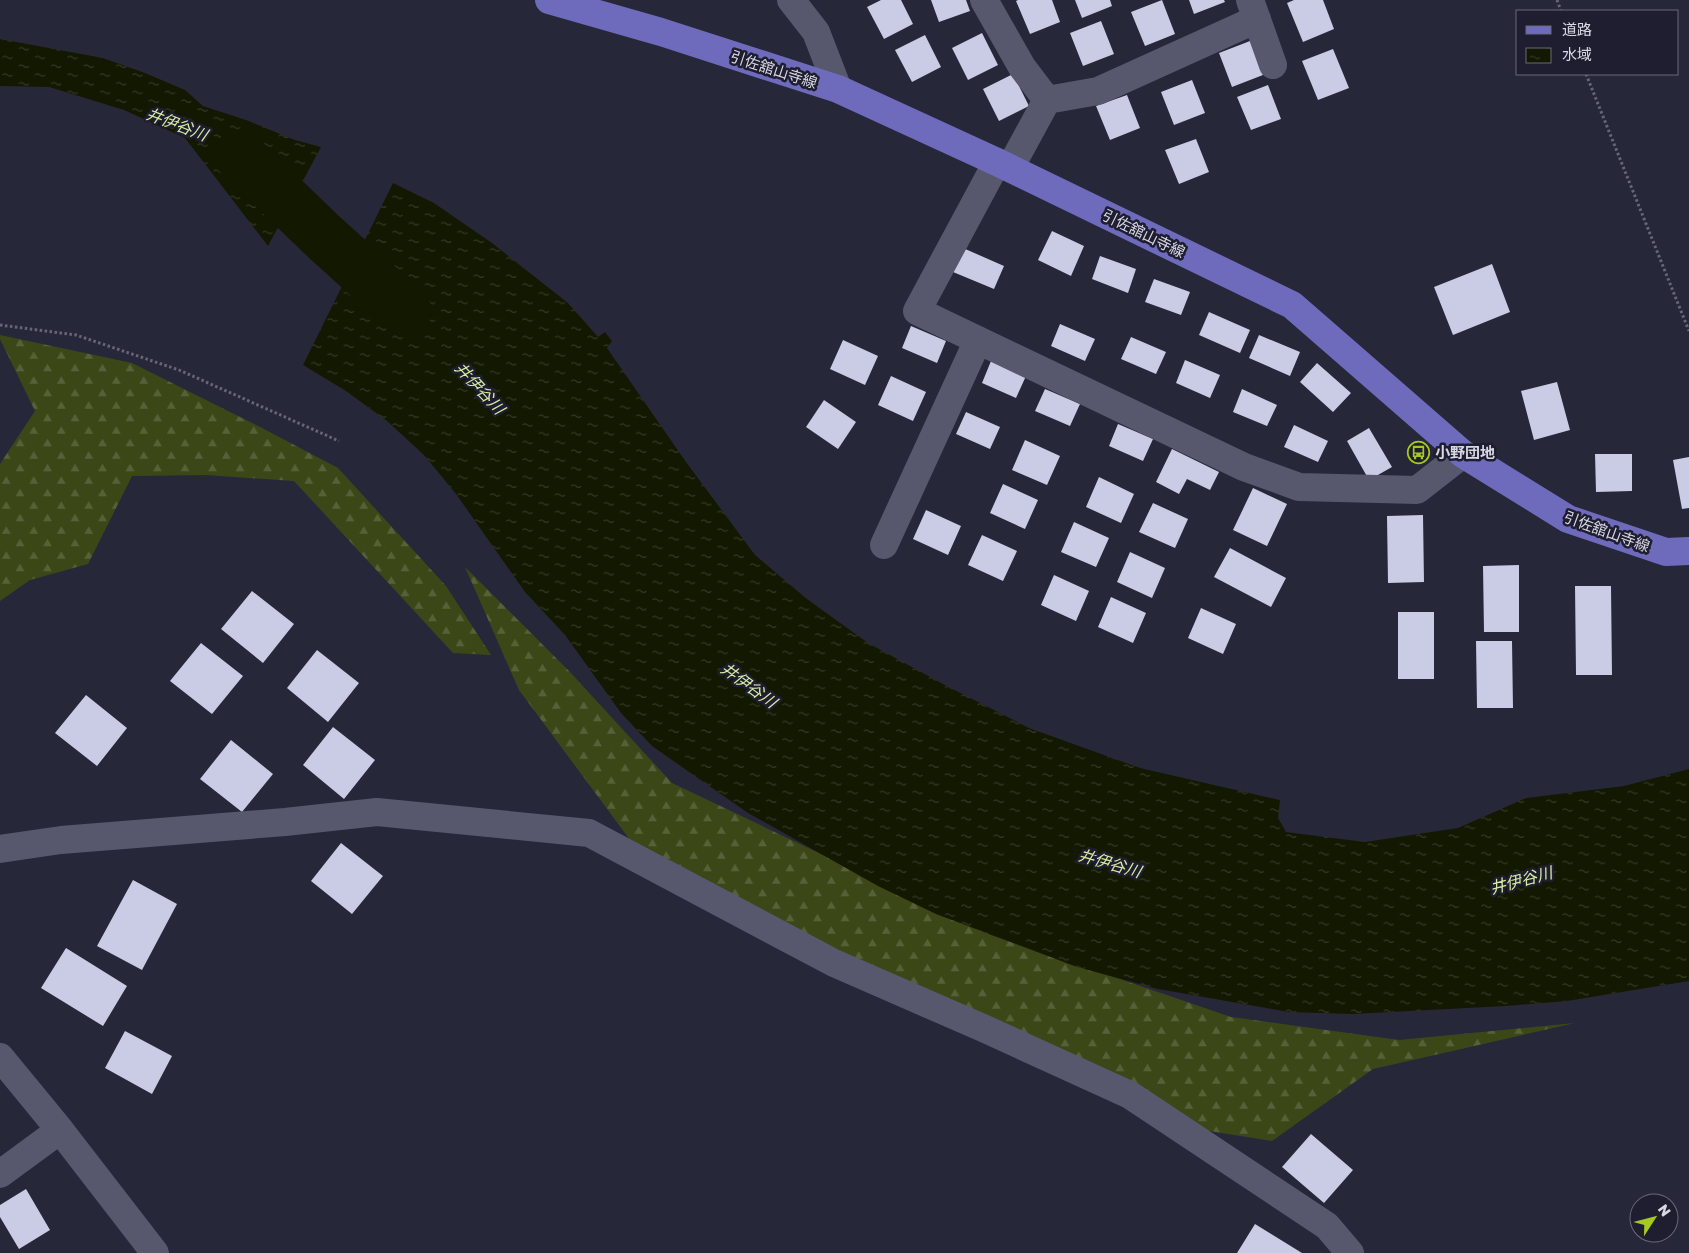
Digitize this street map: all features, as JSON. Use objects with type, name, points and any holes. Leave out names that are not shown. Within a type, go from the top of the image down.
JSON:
[{"type":"main road","name":"引佐舘山寺線","points":[[549,0],[661,32],[838,89],[1003,165],[1292,305],[1464,454],[1568,519],[1666,552],[1689,551]]},
{"type":"street","points":[[791,0],[816,32],[838,89]]},
{"type":"street","points":[[984,0],[1022,67],[1047,100]]},
{"type":"street","points":[[1273,65],[1253,9],[1098,91],[1047,100],[1003,165],[917,311],[1244,467],[1299,487],[1417,490],[1464,454]]},
{"type":"street","points":[[884,545],[978,340]]},
{"type":"street","points":[[0,849],[61,840],[285,822],[377,812],[589,833],[834,964],[982,1028],[1130,1096],[1327,1226],[1350,1253]]},
{"type":"street","points":[[0,1057],[60,1130],[155,1253]]},
{"type":"street","points":[[0,1174],[60,1130]]},
{"type":"path","points":[[1586,75],[1689,331]]},
{"type":"path","points":[[0,325],[76,336],[179,370],[339,441]]},
{"type":"green space","points":[[0,335],[132,363],[338,468],[446,586],[491,655],[453,653],[294,481],[206,475],[132,476],[88,564],[30,580],[0,601],[0,464],[35,411],[0,339]]},
{"type":"green space","points":[[465,567],[569,671],[672,783],[991,935],[1231,1017],[1399,1040],[1575,1023],[1373,1069],[1272,1141],[1172,1125],[636,848],[519,690]]},
{"type":"water","points":[[0,39],[103,58],[185,90],[203,106],[246,120],[295,140],[321,147],[268,246],[185,138],[124,110],[49,87],[0,86]]},
{"type":"water","points":[[393,183],[434,203],[492,243],[568,303],[598,337],[605,332],[612,341],[607,348],[686,462],[755,555],[807,599],[868,643],[1029,728],[1140,768],[1280,800],[1278,818],[1286,832],[1365,842],[1458,828],[1526,798],[1624,786],[1689,769],[1689,981],[1567,1001],[1352,1014],[1289,1012],[1158,989],[1077,967],[936,914],[878,886],[748,813],[652,746],[621,713],[565,635],[525,592],[456,494],[424,455],[387,421],[346,391],[303,365]]},
{"type":"building","points":[[881,0],[901,0],[913,24],[884,39],[867,7]]},
{"type":"building","points":[[931,0],[966,0],[970,11],[939,22]]},
{"type":"building","points":[[1052,0],[1060,22],[1030,34],[1016,1]]},
{"type":"building","points":[[1075,0],[1110,0],[1112,6],[1082,18]]},
{"type":"building","points":[[1162,0],[1175,34],[1145,46],[1131,12]]},
{"type":"building","points":[[1189,0],[1224,0],[1225,2],[1194,14]]},
{"type":"building","points":[[1294,0],[1323,0],[1334,29],[1303,42],[1287,3]]},
{"type":"building","points":[[1101,21],[1114,54],[1083,66],[1070,33]]},
{"type":"building","points":[[982,33],[998,65],[968,80],[952,48]]},
{"type":"building","points":[[925,35],[941,67],[912,82],[895,50]]},
{"type":"building","points":[[1250,41],[1263,75],[1232,87],[1219,53]]},
{"type":"building","points":[[1333,49],[1349,88],[1318,100],[1302,61]]},
{"type":"building","points":[[1013,74],[1029,106],[999,121],[983,89]]},
{"type":"building","points":[[1192,80],[1205,113],[1174,125],[1161,92]]},
{"type":"building","points":[[1268,85],[1281,119],[1251,130],[1237,97]]},
{"type":"building","points":[[1127,95],[1140,128],[1110,140],[1096,106]]},
{"type":"building","points":[[1196,139],[1209,172],[1179,184],[1165,150]]},
{"type":"building","points":[[1052,231],[1084,246],[1071,276],[1038,260]]},
{"type":"building","points":[[963,248],[1004,266],[994,289],[953,272]]},
{"type":"building","points":[[1100,256],[1136,269],[1128,293],[1092,279]]},
{"type":"building","points":[[1492,264],[1510,312],[1453,335],[1434,287]]},
{"type":"building","points":[[1154,279],[1190,292],[1181,315],[1145,302]]},
{"type":"building","points":[[1209,312],[1250,330],[1240,353],[1199,335]]},
{"type":"building","points":[[1060,324],[1095,339],[1085,361],[1051,346]]},
{"type":"building","points":[[911,326],[946,341],[937,363],[902,348]]},
{"type":"building","points":[[1259,335],[1300,352],[1290,376],[1249,358]]},
{"type":"building","points":[[1131,337],[1166,352],[1156,374],[1121,359]]},
{"type":"building","points":[[843,340],[878,356],[865,385],[830,369]]},
{"type":"building","points":[[1185,360],[1220,375],[1210,398],[1176,383]]},
{"type":"building","points":[[991,361],[1026,376],[1016,398],[982,383]]},
{"type":"building","points":[[1317,363],[1351,393],[1333,412],[1300,382]]},
{"type":"building","points":[[891,376],[926,392],[913,421],[878,405]]},
{"type":"building","points":[[1557,382],[1570,430],[1534,440],[1521,391]]},
{"type":"building","points":[[1045,389],[1080,404],[1070,426],[1035,411]]},
{"type":"building","points":[[1242,389],[1277,405],[1267,426],[1233,412]]},
{"type":"building","points":[[824,400],[856,422],[838,449],[806,427]]},
{"type":"building","points":[[966,412],[1000,427],[990,449],[956,434]]},
{"type":"building","points":[[1118,424],[1153,439],[1143,461],[1109,446]]},
{"type":"building","points":[[1294,425],[1328,441],[1318,462],[1284,447]]},
{"type":"building","points":[[1369,428],[1392,467],[1369,480],[1347,441]]},
{"type":"building","points":[[1025,440],[1060,456],[1047,485],[1012,470]]},
{"type":"building","points":[[1172,449],[1219,472],[1210,490],[1187,479],[1179,494],[1156,482]]},
{"type":"building","points":[[1595,454],[1632,454],[1632,491],[1596,492]]},
{"type":"building","points":[[1689,457],[1689,508],[1682,509],[1673,460]]},
{"type":"building","points":[[1099,477],[1134,494],[1121,523],[1086,507]]},
{"type":"building","points":[[1003,484],[1038,500],[1025,529],[990,513]]},
{"type":"building","points":[[1253,488],[1287,504],[1267,546],[1233,530]]},
{"type":"building","points":[[1153,503],[1188,519],[1175,548],[1139,532]]},
{"type":"building","points":[[926,510],[961,526],[948,555],[913,539]]},
{"type":"building","points":[[1423,515],[1424,582],[1388,583],[1387,516]]},
{"type":"building","points":[[1074,522],[1109,538],[1096,567],[1061,552]]},
{"type":"building","points":[[982,535],[1017,551],[1003,581],[968,565]]},
{"type":"building","points":[[1230,548],[1286,578],[1271,607],[1214,577]]},
{"type":"building","points":[[1130,552],[1165,568],[1152,598],[1117,582]]},
{"type":"building","points":[[1519,565],[1519,632],[1484,632],[1483,566]]},
{"type":"building","points":[[1054,575],[1089,591],[1076,621],[1041,605]]},
{"type":"building","points":[[1575,586],[1611,586],[1612,675],[1576,675]]},
{"type":"building","points":[[252,591],[294,624],[263,663],[221,629]]},
{"type":"building","points":[[1111,597],[1146,613],[1133,643],[1098,627]]},
{"type":"building","points":[[1201,608],[1236,624],[1223,654],[1188,638]]},
{"type":"building","points":[[1398,612],[1434,612],[1434,679],[1398,679]]},
{"type":"building","points":[[1476,641],[1512,641],[1513,708],[1477,708]]},
{"type":"building","points":[[201,643],[243,676],[212,714],[170,681]]},
{"type":"building","points":[[317,650],[359,683],[328,722],[287,688]]},
{"type":"building","points":[[86,695],[127,728],[97,766],[55,733]]},
{"type":"building","points":[[333,727],[375,760],[344,799],[303,765]]},
{"type":"building","points":[[231,740],[273,774],[242,812],[200,779]]},
{"type":"building","points":[[341,843],[383,876],[352,914],[311,881]]},
{"type":"building","points":[[133,880],[177,904],[142,970],[97,946]]},
{"type":"building","points":[[66,948],[127,986],[103,1026],[41,988]]},
{"type":"building","points":[[125,1031],[172,1056],[152,1094],[105,1068]]},
{"type":"building","points":[[1311,1134],[1353,1170],[1324,1203],[1282,1167]]},
{"type":"building","points":[[26,1189],[50,1230],[19,1249],[0,1217],[0,1205]]},
{"type":"building","points":[[1255,1224],[1302,1253],[1237,1253]]},
{"type":"waterway","name":"井伊谷川","points":[[239,155],[324,237],[406,311]]},
{"type":"place","name":"小野団地","points":[[1419,452]]}]
